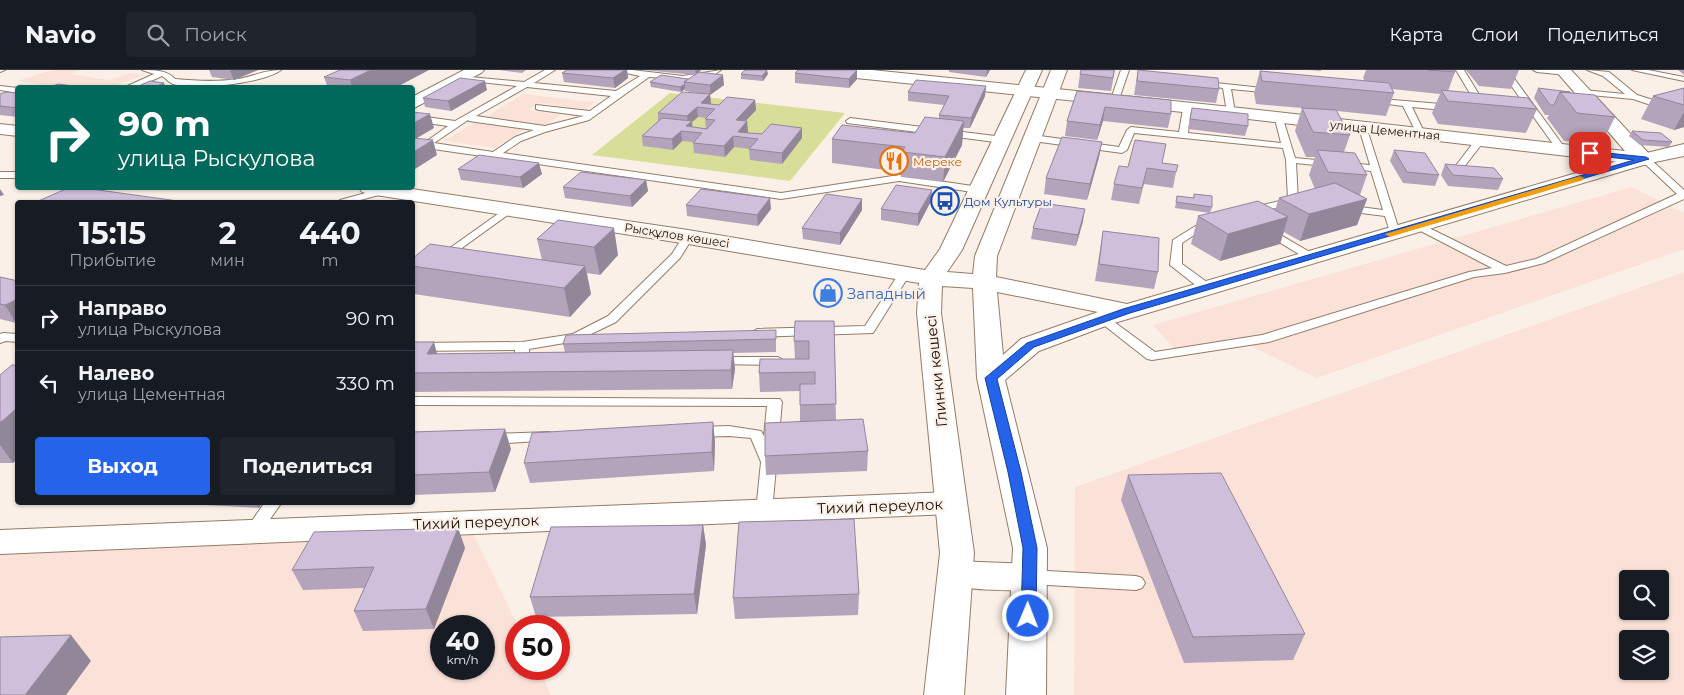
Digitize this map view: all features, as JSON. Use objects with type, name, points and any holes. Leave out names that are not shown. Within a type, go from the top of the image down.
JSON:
[{"type":"street","points":[[415,102],[476,70]]},
{"type":"street","name":"улица Цементная","points":[[827,70],[1114,102],[1231,112],[1279,119],[1646,159]]},
{"type":"street","points":[[918,276],[951,250],[1034,70]]},
{"type":"street","points":[[1026,695],[1030,548],[991,378],[984,282],[986,256],[1060,70]]},
{"type":"street","points":[[1564,71],[1581,94],[1634,150],[1646,159]]},
{"type":"street","points":[[991,378],[1030,345],[1127,311],[1311,257],[1392,223],[1419,226],[1646,159],[1684,150]]},
{"type":"street","name":"Рысқұлов көшесі","points":[[385,190],[688,237],[918,276],[984,282],[1127,311]]},
{"type":"street","name":"Глинки көшесі","points":[[918,276],[929,313],[957,553],[944,695]]},
{"type":"street","name":"Тихий переулок","points":[[0,542],[951,503]]},
{"type":"street","points":[[955,574],[1029,576]]},
{"type":"lane","points":[[146,70],[168,75],[173,81],[194,84],[256,79],[277,70]]},
{"type":"lane","points":[[551,70],[456,124],[426,145],[781,196],[899,178],[979,190]]},
{"type":"lane","points":[[616,70],[692,79],[710,76],[717,70]]},
{"type":"lane","points":[[1114,102],[1125,70]]},
{"type":"lane","points":[[1460,70],[1482,106],[1470,109]]},
{"type":"lane","points":[[1504,70],[1559,146]]},
{"type":"lane","points":[[1537,70],[1564,71]]},
{"type":"lane","points":[[1591,70],[1606,74],[1634,97]]},
{"type":"lane","points":[[1636,70],[1684,79]]},
{"type":"lane","points":[[134,85],[162,74]]},
{"type":"lane","points":[[495,155],[518,139],[545,129],[586,118],[649,74]]},
{"type":"lane","points":[[462,78],[618,94]]},
{"type":"lane","points":[[1207,84],[1269,87],[1279,91]]},
{"type":"lane","points":[[1227,86],[1231,112]]},
{"type":"lane","points":[[0,88],[15,91]]},
{"type":"lane","points":[[1518,89],[1528,90]]},
{"type":"lane","points":[[0,99],[15,93]]},
{"type":"lane","points":[[1581,94],[1634,97],[1663,106],[1684,102]]},
{"type":"lane","points":[[1367,100],[1494,110]]},
{"type":"lane","points":[[1406,104],[1421,134]]},
{"type":"lane","points":[[540,107],[592,114]]},
{"type":"lane","points":[[1183,136],[1187,109]]},
{"type":"lane","points":[[1520,113],[1537,115]]},
{"type":"lane","points":[[415,118],[456,124]]},
{"type":"lane","points":[[469,118],[545,129]]},
{"type":"lane","points":[[1279,119],[1288,146],[1297,202],[1239,213],[1311,257]]},
{"type":"lane","points":[[850,121],[1003,140]]},
{"type":"lane","points":[[1363,128],[1392,223]]},
{"type":"lane","points":[[1033,138],[1122,150],[1131,130],[1288,146]]},
{"type":"lane","points":[[1457,170],[1480,140]]},
{"type":"lane","points":[[1102,319],[1152,356],[1264,340],[1473,274],[1505,270],[1540,261],[1684,195],[1646,159]]},
{"type":"lane","points":[[1291,160],[1376,169]]},
{"type":"lane","points":[[0,176],[15,175]]},
{"type":"lane","points":[[349,200],[375,190]]},
{"type":"lane","points":[[1331,206],[1392,223]]},
{"type":"lane","points":[[415,279],[509,209]]},
{"type":"lane","points":[[1207,288],[1176,265],[1176,242],[1211,220],[1221,217]]},
{"type":"lane","points":[[1419,226],[1505,270]]},
{"type":"lane","points":[[578,336],[612,319],[676,256],[688,237]]},
{"type":"lane","points":[[743,333],[869,330],[918,276]]},
{"type":"lane","points":[[415,347],[522,346],[578,336],[607,336]]},
{"type":"lane","points":[[1,337],[15,338]]},
{"type":"lane","points":[[522,346],[521,362],[531,362]]},
{"type":"lane","points":[[706,361],[783,361]]},
{"type":"lane","points":[[415,401],[775,402],[764,511]]},
{"type":"lane","points":[[679,432],[729,431],[756,434],[769,462]]},
{"type":"lane","points":[[472,440],[561,437]]},
{"type":"lane","points":[[253,531],[272,505]]},
{"type":"lane","points":[[1029,576],[1136,583]]},
{"type":"shaded area","points":[[52,70],[80,70],[71,74],[109,80],[130,73],[144,75],[116,85],[43,85],[17,81]]},
{"type":"shaded area","points":[[523,94],[595,102],[586,109],[539,103],[528,110],[561,115],[546,125],[484,118]]},
{"type":"shaded area","points":[[476,122],[525,129],[494,148],[444,141]]},
{"type":"shaded area","points":[[1632,187],[1684,213],[1684,249],[1317,378],[1248,345],[1179,354],[1153,325]]},
{"type":"shaded area","points":[[1684,272],[1684,695],[1074,695],[1075,487]]},
{"type":"shaded area","points":[[468,523],[513,615],[505,615],[505,680],[544,680],[551,695],[0,695],[0,536]]},
{"type":"green space","points":[[670,93],[845,113],[790,181],[592,155]]},
{"type":"building","points":[[340,70],[371,70],[350,80],[324,77]]},
{"type":"building","points":[[567,70],[625,70],[613,78],[562,73]]},
{"type":"building","points":[[745,70],[767,70],[762,76],[741,74]]},
{"type":"building","points":[[798,70],[857,70],[849,79],[795,73]]},
{"type":"building","points":[[1081,70],[1114,70],[1113,78],[1080,74]]},
{"type":"building","points":[[1138,70],[1218,78],[1219,89],[1137,81]]},
{"type":"building","points":[[1428,70],[1454,70],[1455,72]]},
{"type":"building","points":[[1260,71],[1389,83],[1394,93],[1262,81]]},
{"type":"building","points":[[699,72],[723,75],[710,85],[684,82]]},
{"type":"building","points":[[661,75],[688,79],[680,87],[650,82]]},
{"type":"building","points":[[460,78],[485,81],[448,101],[423,98]]},
{"type":"building","points":[[916,80],[986,86],[971,118],[939,115],[949,96],[908,92]]},
{"type":"building","points":[[150,81],[164,83],[160,85],[141,85]]},
{"type":"building","points":[[1538,88],[1570,92],[1560,92],[1554,105],[1550,105]]},
{"type":"building","points":[[1684,88],[1684,105],[1653,96]]},
{"type":"building","points":[[1441,90],[1528,98],[1537,109],[1448,101]]},
{"type":"building","points":[[1077,91],[1171,100],[1171,114],[1105,107],[1100,125],[1067,121]]},
{"type":"building","points":[[682,92],[710,94],[701,103],[719,105],[727,97],[755,100],[736,120],[747,121],[738,132],[762,134],[771,124],[802,128],[782,153],[749,149],[758,139],[733,136],[724,146],[693,143],[702,133],[681,131],[672,139],[642,136],[662,118],[692,121],[686,126],[707,129],[715,120],[705,119],[715,109],[697,107],[687,116],[658,113]]},
{"type":"building","points":[[1560,92],[1595,95],[1615,117],[1577,113]]},
{"type":"building","points":[[15,93],[15,108],[0,106],[0,94]]},
{"type":"building","points":[[1192,108],[1248,114],[1248,126],[1190,119]]},
{"type":"building","points":[[1302,108],[1336,110],[1350,135],[1313,132]]},
{"type":"building","points":[[415,112],[430,114],[415,122]]},
{"type":"building","points":[[925,117],[964,121],[945,157],[902,152],[905,147],[832,139],[842,125],[915,133]]},
{"type":"building","points":[[1632,131],[1661,133],[1672,142],[1643,140]]},
{"type":"building","points":[[1062,137],[1102,142],[1090,184],[1046,178]]},
{"type":"building","points":[[415,138],[433,140],[415,151]]},
{"type":"building","points":[[1135,140],[1166,144],[1162,163],[1178,165],[1176,172],[1147,168],[1142,188],[1114,184],[1119,166],[1128,167]]},
{"type":"building","points":[[1317,150],[1355,153],[1367,175],[1328,172]]},
{"type":"building","points":[[1394,150],[1425,153],[1439,175],[1407,172]]},
{"type":"building","points":[[479,155],[539,163],[520,177],[458,169]]},
{"type":"building","points":[[1445,164],[1494,168],[1503,179],[1453,175]]},
{"type":"building","points":[[581,172],[646,180],[630,196],[563,187]]},
{"type":"building","points":[[1335,183],[1367,199],[1309,214],[1279,198]]},
{"type":"building","points":[[896,185],[932,190],[918,214],[881,209]]},
{"type":"building","points":[[701,189],[770,198],[757,215],[686,205]]},
{"type":"building","points":[[63,190],[98,190],[171,200],[41,200]]},
{"type":"building","points":[[826,194],[862,199],[840,233],[802,228]]},
{"type":"building","points":[[1194,194],[1212,196],[1212,207],[1176,202],[1177,196],[1194,198]]},
{"type":"building","points":[[1258,201],[1288,217],[1228,234],[1198,216]]},
{"type":"building","points":[[1042,203],[1085,209],[1078,235],[1033,228]]},
{"type":"building","points":[[558,220],[614,228],[594,247],[537,239]]},
{"type":"building","points":[[1103,231],[1159,238],[1158,272],[1099,264]]},
{"type":"building","points":[[430,244],[585,266],[564,288],[415,266],[415,256]]},
{"type":"building","points":[[0,277],[15,280],[15,300],[5,305],[0,304]]},
{"type":"building","points":[[795,321],[834,321],[836,404],[800,405],[800,384],[815,384],[815,372],[759,373],[760,359],[809,359],[809,341],[794,341]]},
{"type":"building","points":[[776,330],[776,339],[563,344],[566,335]]},
{"type":"building","points":[[415,342],[434,342],[427,354],[733,350],[731,370],[415,373]]},
{"type":"building","points":[[12,365],[15,365],[15,410],[0,423],[0,375]]},
{"type":"building","points":[[863,419],[868,451],[765,456],[765,423]]},
{"type":"building","points":[[713,422],[712,452],[524,463],[532,433]]},
{"type":"building","points":[[505,429],[489,472],[415,475],[415,432]]},
{"type":"building","points":[[1221,473],[1305,634],[1193,637],[1128,475]]},
{"type":"building","points":[[854,519],[859,594],[733,598],[739,522]]},
{"type":"building","points":[[703,525],[694,594],[530,597],[551,527]]},
{"type":"building","points":[[458,528],[426,609],[354,611],[374,567],[292,570],[314,532]]},
{"type":"building","points":[[71,635],[25,695],[0,695],[0,637]]},
{"type":"slow traffic","points":[[1390,234],[1580,178]]},
{"type":"place","name":"Мереке","points":[[894,161]]},
{"type":"place","name":"Дом Культуры","points":[[945,201]]},
{"type":"place","name":"Западный","points":[[828,293]]},
{"type":"route","points":[[1028,616],[1030,548],[991,378],[1030,345],[1127,311],[1646,159],[1590,153]]}]
